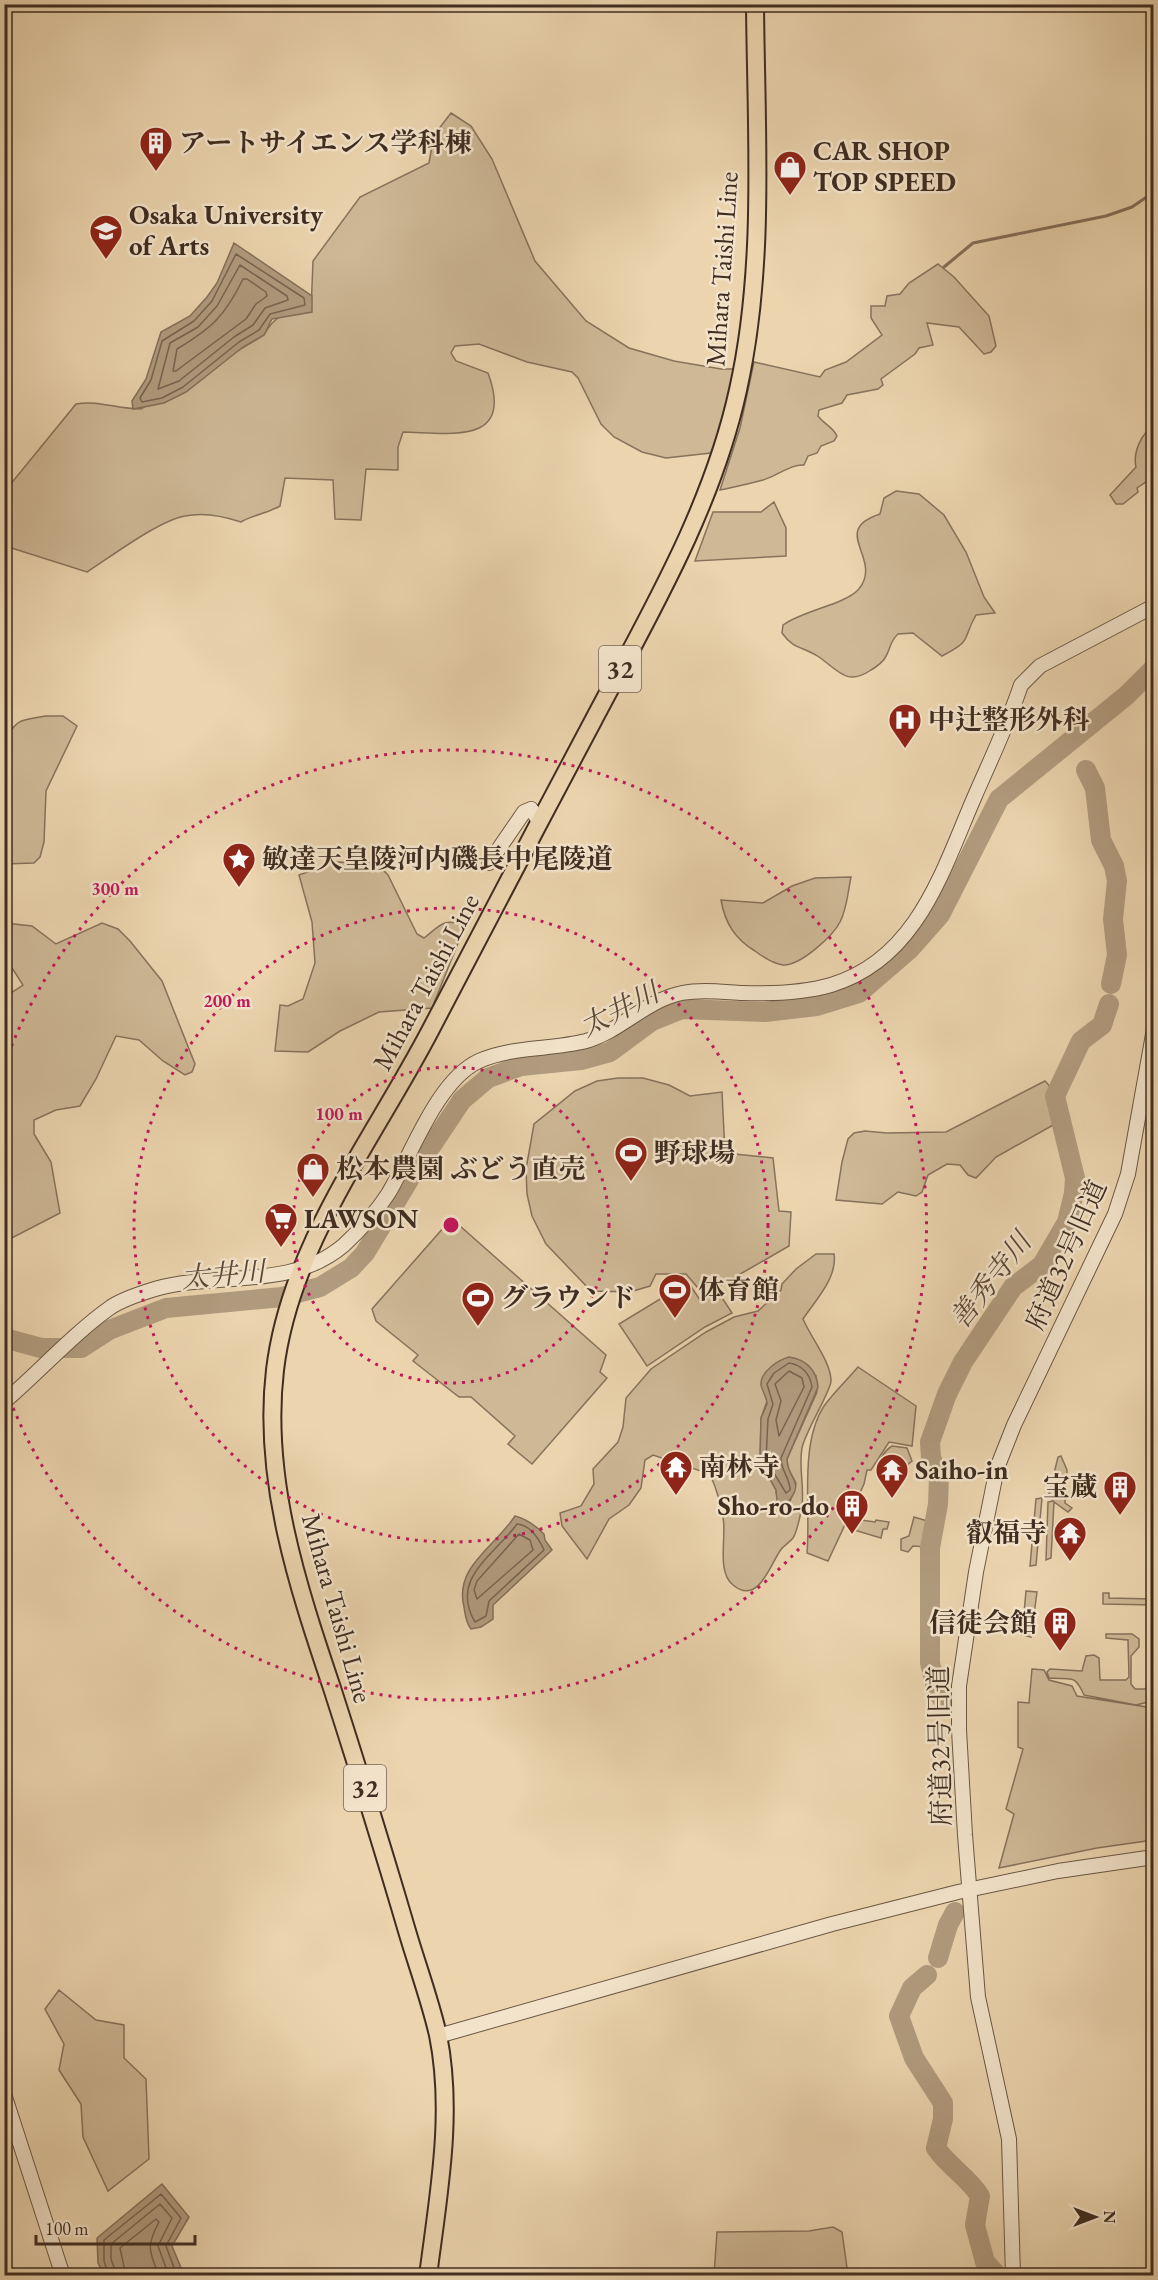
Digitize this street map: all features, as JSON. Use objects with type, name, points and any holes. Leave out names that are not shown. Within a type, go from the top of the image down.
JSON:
[{"type":"main road","name":"Mihara Taishi Line","points":[[428,2276],[444,2140],[445,2090],[438,2036],[371,1808],[290,1558],[276,1465],[274,1373],[290,1304],[326,1215],[419,1052],[652,610],[701,509],[737,396],[749,337],[755,242],[755,4]]},
{"type":"street","points":[[4,1402],[113,1306],[155,1289],[205,1281],[300,1275],[342,1247],[387,1196],[439,1101],[458,1077],[474,1063],[494,1055],[565,1045],[606,1034],[661,999],[682,993],[705,991],[777,994],[830,985],[868,968],[887,955],[925,909],[1021,686],[1040,666],[1154,606]]},
{"type":"street","points":[[489,863],[524,812],[531,809],[540,821]]},
{"type":"street","name":"府道32号旧道","points":[[1013,2276],[1009,2139],[978,1996],[958,1730],[959,1686],[988,1503],[997,1468],[1014,1425],[1115,1214],[1128,1174],[1154,1029]]},
{"type":"street","points":[[438,2036],[832,1924],[1058,1871],[1154,1857]]},
{"type":"street","points":[[4,2094],[63,2276]]},
{"type":"shaded area","points":[[451,113],[471,126],[492,159],[535,261],[586,321],[629,348],[674,361],[721,369],[738,369],[725,423],[711,453],[666,458],[642,452],[614,437],[601,424],[578,378],[572,372],[527,362],[479,344],[455,346],[451,353],[456,361],[488,373],[494,397],[493,413],[485,424],[473,430],[458,433],[403,432],[398,447],[398,470],[366,469],[361,520],[335,519],[333,480],[285,478],[280,506],[241,522],[206,515],[174,519],[149,532],[87,572],[5,546],[5,491],[76,404],[92,403],[141,409],[264,335],[278,318],[289,314],[311,312],[313,261],[360,197],[429,163],[434,135]]},
{"type":"shaded area","points":[[938,264],[954,277],[989,316],[996,346],[991,352],[984,354],[959,327],[927,323],[933,345],[919,348],[915,354],[881,379],[883,385],[878,389],[847,395],[842,403],[819,410],[818,416],[837,436],[834,441],[821,446],[817,453],[808,456],[804,465],[794,466],[763,480],[720,490],[740,428],[754,362],[820,377],[825,370],[846,362],[882,335],[871,318],[871,306],[885,306],[887,296],[900,294],[909,283]]},
{"type":"shaded area","points":[[1153,428],[1153,477],[1137,488],[1138,492],[1123,504],[1116,504],[1110,495],[1136,467],[1135,462],[1141,439]]},
{"type":"shaded area","points":[[896,491],[919,494],[944,515],[966,552],[984,597],[995,613],[976,615],[963,642],[942,656],[913,633],[898,634],[881,663],[863,675],[850,677],[838,672],[819,657],[791,642],[782,633],[783,625],[852,595],[858,590],[865,579],[866,567],[857,537],[858,529],[865,521],[880,514],[884,498]]},
{"type":"shaded area","points":[[774,502],[786,528],[786,556],[695,561],[713,512],[761,512]]},
{"type":"shaded area","points":[[63,716],[77,726],[46,791],[44,842],[40,857],[34,863],[5,864],[5,741],[16,724],[31,718]]},
{"type":"shaded area","points":[[335,862],[376,863],[388,875],[417,934],[424,938],[447,922],[465,926],[432,1008],[379,1012],[340,1031],[308,1052],[275,1051],[280,1005],[288,1006],[303,999],[315,963],[312,922],[299,875]]},
{"type":"shaded area","points":[[851,877],[844,911],[836,928],[807,956],[790,964],[772,962],[742,941],[728,923],[721,900],[763,903],[792,886],[815,878]]},
{"type":"shaded area","points":[[5,923],[32,926],[56,944],[102,923],[118,929],[162,981],[195,1064],[192,1072],[185,1075],[163,1061],[139,1040],[116,1036],[96,1079],[80,1106],[56,1110],[34,1120],[34,1134],[51,1162],[60,1213],[8,1240],[4,1239],[5,997],[23,985],[5,957]]},
{"type":"shaded area","name":"野球場","points":[[643,1078],[669,1085],[690,1096],[722,1092],[725,1153],[773,1158],[779,1211],[791,1212],[789,1246],[709,1292],[698,1288],[686,1274],[656,1274],[650,1286],[630,1292],[591,1291],[546,1244],[532,1216],[527,1194],[526,1169],[534,1124],[575,1091],[597,1081]]},
{"type":"shaded area","points":[[1045,1081],[1054,1095],[1055,1124],[996,1157],[976,1178],[968,1175],[960,1165],[947,1164],[928,1175],[922,1192],[916,1196],[898,1192],[882,1204],[836,1200],[848,1139],[854,1133],[865,1131],[946,1132]]},
{"type":"shaded area","name":"グラウンド","points":[[445,1226],[452,1234],[460,1226],[606,1355],[600,1372],[607,1378],[532,1464],[508,1444],[515,1436],[471,1397],[459,1397],[413,1361],[418,1355],[376,1321],[372,1309]]},
{"type":"shaded area","points":[[816,1254],[834,1254],[833,1271],[829,1280],[803,1319],[828,1366],[831,1381],[802,1448],[802,1504],[793,1538],[780,1551],[756,1587],[749,1591],[733,1585],[728,1579],[723,1562],[724,1525],[718,1496],[710,1474],[653,1455],[645,1460],[641,1488],[629,1505],[609,1519],[587,1559],[562,1526],[560,1513],[581,1506],[594,1484],[593,1469],[618,1442],[623,1427],[626,1398],[651,1369],[706,1332],[734,1317],[758,1311],[781,1290],[782,1284],[796,1269]],"holes":[[[816,1376],[817,1392],[787,1459],[788,1468],[796,1483],[788,1508],[777,1498],[776,1490],[760,1461],[761,1418],[767,1401],[765,1394]]]},
{"type":"shaded area","name":"体育館","points":[[688,1282],[700,1300],[717,1290],[732,1313],[705,1327],[647,1366],[619,1324]]},
{"type":"shaded area","points":[[858,1367],[916,1406],[912,1446],[889,1442],[871,1470],[867,1470],[864,1484],[828,1561],[807,1553],[811,1439],[824,1406]]},
{"type":"shaded area","points":[[892,1446],[907,1448],[912,1461],[892,1477],[880,1474],[879,1462],[883,1454]]},
{"type":"shaded area","points":[[1061,1456],[1067,1470],[1065,1503],[1072,1508],[1068,1512],[1054,1502],[1051,1558],[1046,1560],[1048,1502],[1053,1501],[1049,1494],[1058,1457]]},
{"type":"shaded area","points":[[1042,1498],[1036,1565],[1030,1566],[1036,1499]]},
{"type":"shaded area","points":[[914,1517],[931,1522],[926,1547],[913,1546],[908,1552],[901,1550],[901,1539],[909,1536]]},
{"type":"shaded area","points":[[854,1519],[889,1522],[887,1529],[883,1529],[881,1538],[854,1530]]},
{"type":"shaded area","points":[[1026,1591],[1037,1592],[1031,1637],[1022,1635]]},
{"type":"shaded area","points":[[1103,1593],[1109,1593],[1109,1598],[1153,1599],[1153,1605],[1103,1604]]},
{"type":"shaded area","points":[[1106,1634],[1132,1634],[1139,1639],[1139,1647],[1131,1656],[1131,1684],[1135,1689],[1146,1689],[1148,1677],[1152,1677],[1152,1693],[1148,1702],[1136,1705],[1084,1695],[1075,1680],[1049,1678],[1047,1672],[1050,1669],[1082,1671],[1086,1656],[1094,1655],[1099,1658],[1100,1680],[1126,1680],[1129,1677],[1128,1640],[1106,1638]]},
{"type":"shaded area","points":[[1032,1669],[1044,1670],[1049,1680],[1072,1686],[1077,1696],[1153,1708],[1153,1840],[1097,1848],[999,1868],[1014,1814],[1006,1809],[1023,1749],[1018,1747],[1018,1702],[1029,1703]]},
{"type":"shaded area","points":[[59,1990],[96,2020],[124,2025],[124,2058],[146,2079],[149,2159],[108,2191],[83,2137],[81,2104],[59,2070],[64,2044],[45,2009]]},
{"type":"shaded area","points":[[833,2227],[842,2232],[848,2275],[714,2275],[717,2232],[809,2231]]},
{"type":"water","points":[[234,243],[312,296],[312,312],[272,319],[264,335],[243,347],[186,392],[164,403],[133,409],[132,401],[146,379],[161,332],[190,316],[207,297],[217,283]]},
{"type":"water","points":[[789,1357],[809,1366],[815,1375],[818,1387],[787,1459],[796,1484],[788,1502],[790,1514],[786,1515],[778,1510],[776,1490],[760,1461],[761,1418],[767,1404],[761,1380],[775,1364]]},
{"type":"water","points":[[515,1516],[541,1531],[552,1550],[493,1605],[493,1619],[481,1627],[471,1629],[467,1621],[462,1593],[465,1580],[478,1558]]},
{"type":"water","points":[[162,2184],[189,2217],[172,2246],[184,2275],[104,2275],[98,2263],[97,2238]]},
{"type":"waterway","points":[[944,267],[973,243],[1106,216],[1132,207],[1154,192]]},
{"type":"waterway","name":"太井川","points":[[4,1338],[41,1348],[81,1348],[109,1330],[166,1308],[282,1297],[320,1287],[351,1268],[365,1253],[410,1178],[462,1100],[488,1078],[521,1066],[581,1060],[610,1052],[652,1021],[682,1009],[765,1012],[817,1006],[859,993],[910,949],[940,915],[999,799],[1127,695],[1154,668]]},
{"type":"waterway","name":"善秀寺川","points":[[1086,770],[1095,788],[1101,840],[1114,866],[1117,881],[1113,919],[1117,955],[1111,984]]},
{"type":"waterway","name":"善秀寺川","points":[[948,1706],[937,1692],[930,1663],[930,1548],[938,1504],[939,1475],[931,1458],[930,1442],[947,1394],[963,1362],[1013,1287],[1042,1265],[1067,1222],[1075,1178],[1055,1096],[1081,1041],[1102,1025],[1109,1004]]},
{"type":"waterway","name":"善秀寺川","points":[[938,1958],[948,1925],[955,1912]]},
{"type":"waterway","name":"善秀寺川","points":[[927,1975],[912,1988],[899,2016],[914,2058],[943,2103],[943,2119],[936,2148],[980,2196],[975,2225],[985,2262],[998,2276]]},
{"type":"place","name":"アートサイエンス学科棟","points":[[156,172]]},
{"type":"place","name":"CAR SHOP TOP SPEED","points":[[790,196]]},
{"type":"place","name":"Osaka University of Arts","points":[[106,260]]},
{"type":"place","name":"中辻整形外科","points":[[905,749]]},
{"type":"place","name":"敏達天皇陵河内磯長中尾陵道","points":[[239,888]]},
{"type":"place","name":"野球場","points":[[631,1182]]},
{"type":"place","name":"松本農園 ぶどう直売","points":[[313,1198]]},
{"type":"place","name":"LAWSON","points":[[281,1248]]},
{"type":"place","name":"体育館","points":[[675,1319]]},
{"type":"place","name":"グラウンド","points":[[478,1327]]},
{"type":"place","name":"南林寺","points":[[676,1496]]},
{"type":"place","name":"Saiho-in","points":[[892,1499]]},
{"type":"place","name":"宝蔵","points":[[1120,1516]]},
{"type":"place","name":"Sho-ro-do","points":[[852,1535]]},
{"type":"place","name":"叡福寺","points":[[1070,1562]]},
{"type":"place","name":"信徒会館","points":[[1060,1652]]}]
